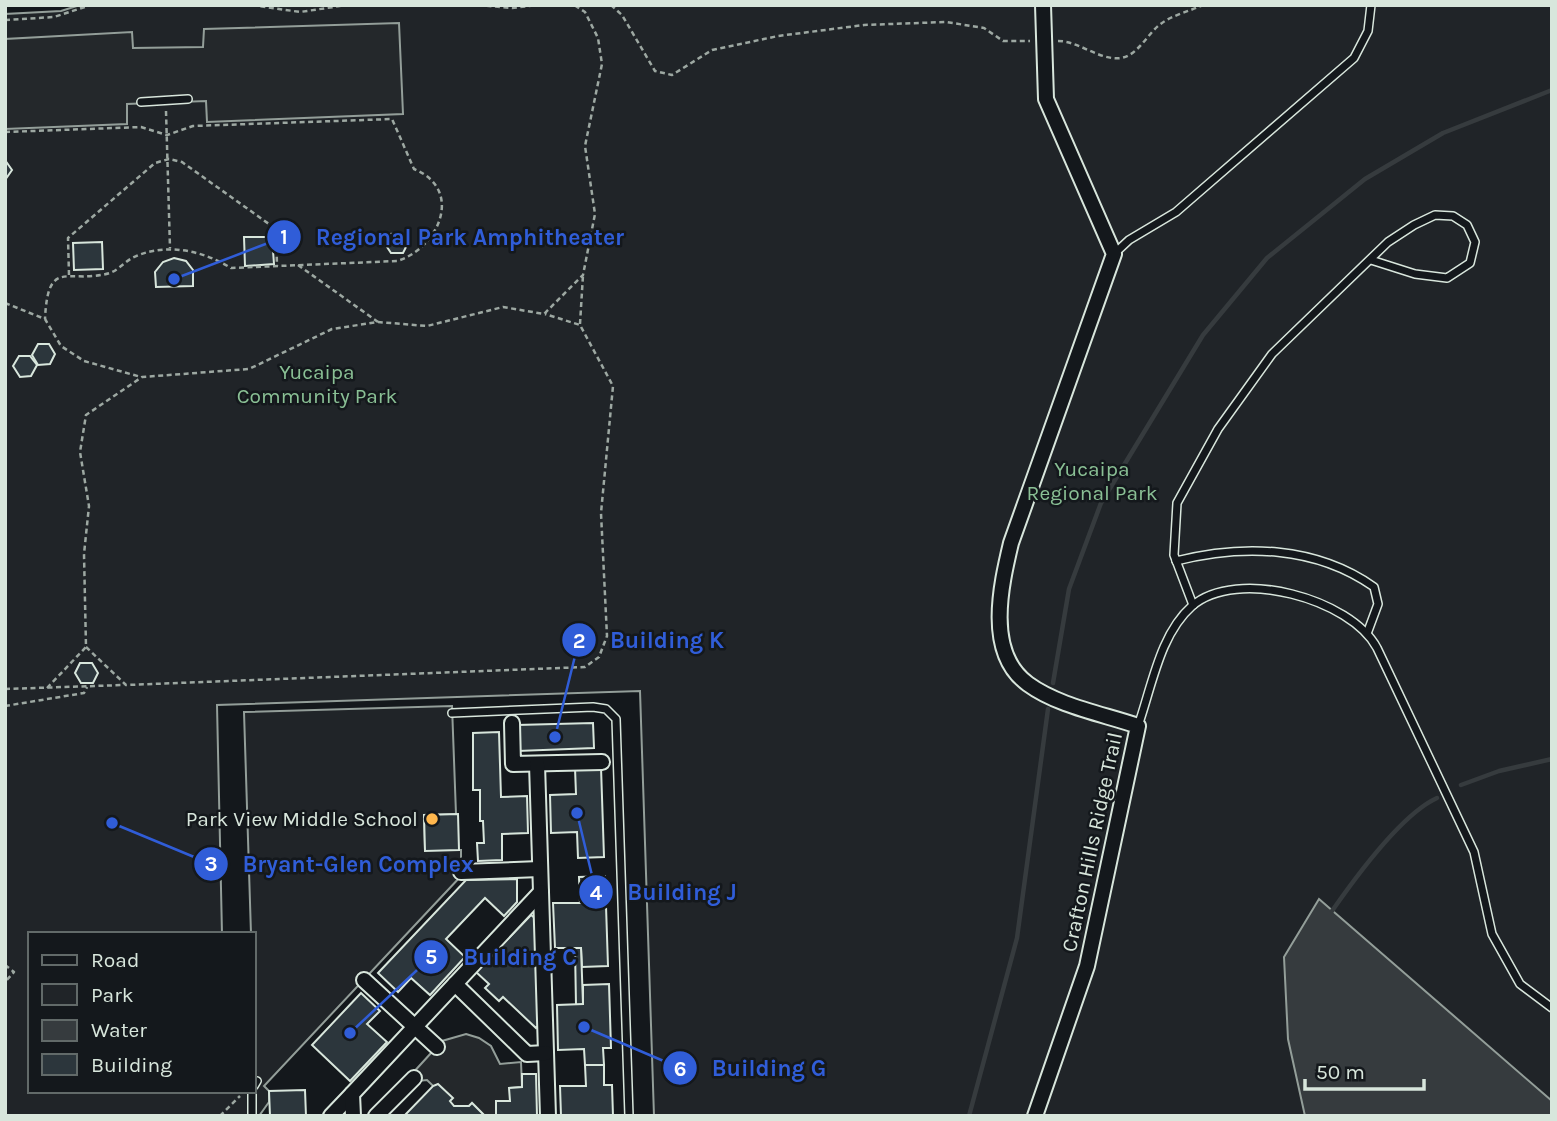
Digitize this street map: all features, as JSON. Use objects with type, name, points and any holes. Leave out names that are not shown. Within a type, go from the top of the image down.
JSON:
[{"type":"street","points":[[1043,5],[1046,99],[1114,254]]},
{"type":"street","name":"Crafton Hills Ridge Trail","points":[[1035,1116],[1087,966],[1138,726],[1054,698],[1027,683],[1009,662],[1000,630],[1000,590],[1011,542],[1114,254]]},
{"type":"street","points":[[512,723],[513,764],[603,762]]},
{"type":"street","points":[[537,764],[548,1116]]},
{"type":"street","points":[[461,872],[540,869]]},
{"type":"street","points":[[331,1116],[541,892]]},
{"type":"street","points":[[364,980],[437,1047]]},
{"type":"street","points":[[455,984],[527,1054],[546,1053]]},
{"type":"street","points":[[376,1116],[414,1078]]},
{"type":"street","points":[[352,1094],[353,1116]]},
{"type":"lane","points":[[1114,254],[1129,240],[1176,212],[1354,58],[1368,31],[1371,5]]},
{"type":"lane","points":[[141,102],[188,99]]},
{"type":"lane","points":[[1193,605],[1176,561],[1177,503],[1218,429],[1272,354],[1388,242],[1435,215],[1453,216],[1467,225],[1475,242],[1470,263],[1447,278],[1415,274],[1371,260]]},
{"type":"lane","points":[[1176,561],[1214,551],[1269,549],[1349,570],[1374,587],[1377,604],[1368,631]]},
{"type":"lane","points":[[1138,726],[1170,633],[1193,605],[1220,590],[1252,588],[1295,596],[1335,608],[1368,631],[1436,766],[1474,852],[1492,934],[1520,984],[1552,1008]]},
{"type":"lane","points":[[452,713],[593,707],[606,709],[616,719],[629,1116]]},
{"type":"lane","points":[[252,1116],[254,1093]]},
{"type":"path","points":[[5,20],[54,17],[92,5]]},
{"type":"path","points":[[252,5],[300,12],[347,5]]},
{"type":"path","points":[[478,5],[512,8],[538,5]]},
{"type":"path","points":[[5,689],[585,667],[599,657],[607,636],[601,513],[613,386],[580,325],[583,275],[595,214],[585,146],[602,64],[598,38],[585,12],[574,5]]},
{"type":"path","points":[[611,5],[622,15],[655,71],[672,75],[712,50],[778,36],[864,25],[946,22],[984,28],[1003,41],[1069,41],[1121,58],[1135,51],[1162,22],[1202,5]]},
{"type":"path","points":[[166,101],[170,248]]},
{"type":"path","points":[[5,132],[141,127],[167,135],[193,126],[392,119],[414,169],[430,175],[442,191],[443,207],[437,226],[412,257],[397,261],[231,268],[211,255],[170,248],[133,257],[111,273],[69,275],[55,280],[46,290],[45,319],[61,346],[84,361],[142,377],[249,369],[332,329],[378,321],[427,326],[503,307],[544,314],[580,325]]},
{"type":"path","points":[[69,275],[68,238],[155,163],[169,159],[182,162],[276,229],[277,267]]},
{"type":"path","points":[[298,265],[378,321]]},
{"type":"path","points":[[544,314],[583,275]]},
{"type":"path","points":[[5,303],[45,319]]},
{"type":"path","points":[[47,688],[86,647],[84,554],[89,506],[80,452],[86,415],[142,377]]},
{"type":"path","points":[[86,647],[126,685]]},
{"type":"path","points":[[5,706],[84,693],[87,686]]},
{"type":"path","points":[[5,965],[14,972],[5,982]]},
{"type":"path","points":[[220,1116],[246,1093]]},
{"type":"green space","name":"Yucaipa Regional Park","points":[[80,5],[1552,5],[1552,1116],[654,1116],[640,691],[217,705],[222,932],[28,932],[28,1093],[256,1093],[256,932],[251,932],[244,712],[452,706],[456,814],[424,815],[425,850],[461,850],[461,876],[264,1086],[269,1091],[269,1102],[259,1116],[5,1116],[5,14],[61,11]]},
{"type":"shaded area","points":[[399,23],[403,114],[207,122],[206,101],[127,104],[127,124],[5,129],[5,39],[132,32],[133,48],[203,47],[204,29]]},
{"type":"shaded area","points":[[466,1034],[491,1046],[500,1064],[521,1062],[522,1087],[510,1088],[510,1101],[497,1101],[496,1116],[485,1116],[472,1103],[469,1106],[454,1106],[427,1080],[418,1081],[411,1075],[442,1041]]},
{"type":"water","points":[[1319,899],[1552,1101],[1552,1116],[1305,1116],[1288,1039],[1284,957]]},
{"type":"building","points":[[5,160],[12,170],[5,180]]},
{"type":"building","points":[[402,233],[408,243],[403,253],[391,253],[385,244],[390,234]]},
{"type":"building","points":[[244,237],[272,237],[274,264],[245,266]]},
{"type":"building","points":[[102,242],[103,269],[74,270],[73,243]]},
{"type":"building","points":[[174,258],[186,261],[193,270],[193,286],[156,287],[155,272],[163,262]]},
{"type":"building","points":[[38,344],[49,344],[55,354],[50,364],[38,365],[32,355]]},
{"type":"building","points":[[19,356],[30,356],[37,365],[31,376],[20,377],[13,366]]},
{"type":"building","points":[[80,663],[92,663],[98,673],[93,683],[81,683],[75,673]]},
{"type":"building","points":[[593,723],[594,748],[518,751],[517,725]]},
{"type":"building","points":[[499,732],[501,797],[527,796],[528,833],[502,834],[502,860],[478,861],[477,843],[484,843],[483,821],[480,821],[480,790],[473,790],[473,733]]},
{"type":"building","points":[[601,767],[604,857],[578,858],[577,832],[551,833],[550,795],[576,794],[575,768]]},
{"type":"building","points":[[458,814],[459,850],[425,851],[424,815]]},
{"type":"building","points":[[605,876],[608,966],[582,967],[581,948],[555,948],[553,903],[580,903],[579,877]]},
{"type":"building","points":[[517,879],[517,902],[504,916],[485,898],[446,939],[465,957],[430,995],[411,978],[398,992],[378,973],[466,880]]},
{"type":"building","points":[[531,915],[536,919],[539,1025],[536,1028],[503,997],[499,1001],[485,988],[489,984],[476,972]]},
{"type":"building","points":[[575,948],[581,948],[583,1004],[576,1005]]},
{"type":"building","points":[[609,984],[611,1048],[603,1048],[604,1065],[585,1065],[584,1049],[558,1050],[557,1005],[583,1004],[583,985]]},
{"type":"building","points":[[361,993],[380,1011],[367,1024],[387,1042],[350,1081],[312,1045]]},
{"type":"building","points":[[585,1065],[604,1065],[604,1085],[612,1085],[613,1116],[561,1116],[560,1086],[586,1086]]},
{"type":"building","points":[[522,1074],[536,1074],[537,1116],[496,1116],[496,1101],[510,1101],[509,1088],[522,1087]]},
{"type":"building","points":[[438,1084],[453,1098],[450,1101],[454,1106],[469,1106],[472,1103],[485,1116],[404,1116]]},
{"type":"building","points":[[305,1090],[306,1116],[270,1116],[269,1091]]},
{"type":"waterway","points":[[1053,683],[1069,589],[1101,503],[1203,335],[1267,258],[1365,179],[1443,133],[1552,90]]},
{"type":"waterway","points":[[969,1116],[1017,938],[1048,709]]},
{"type":"waterway","points":[[1461,785],[1499,771],[1552,759]]},
{"type":"waterway","points":[[1332,911],[1394,832],[1423,806],[1437,798]]},
{"type":"place","name":"Regional Park Amphitheater","points":[[174,279]]},
{"type":"place","name":"Building K","points":[[555,737]]},
{"type":"place","name":"Building J","points":[[577,813]]},
{"type":"place","name":"Park View Middle School","points":[[432,819]]},
{"type":"place","name":"Bryant-Glen Complex","points":[[112,823]]},
{"type":"place","name":"Building G","points":[[584,1027]]},
{"type":"place","name":"Building C","points":[[350,1033]]},
{"type":"park label","name":"Yucaipa Community Park","points":[[317,384]]}]
